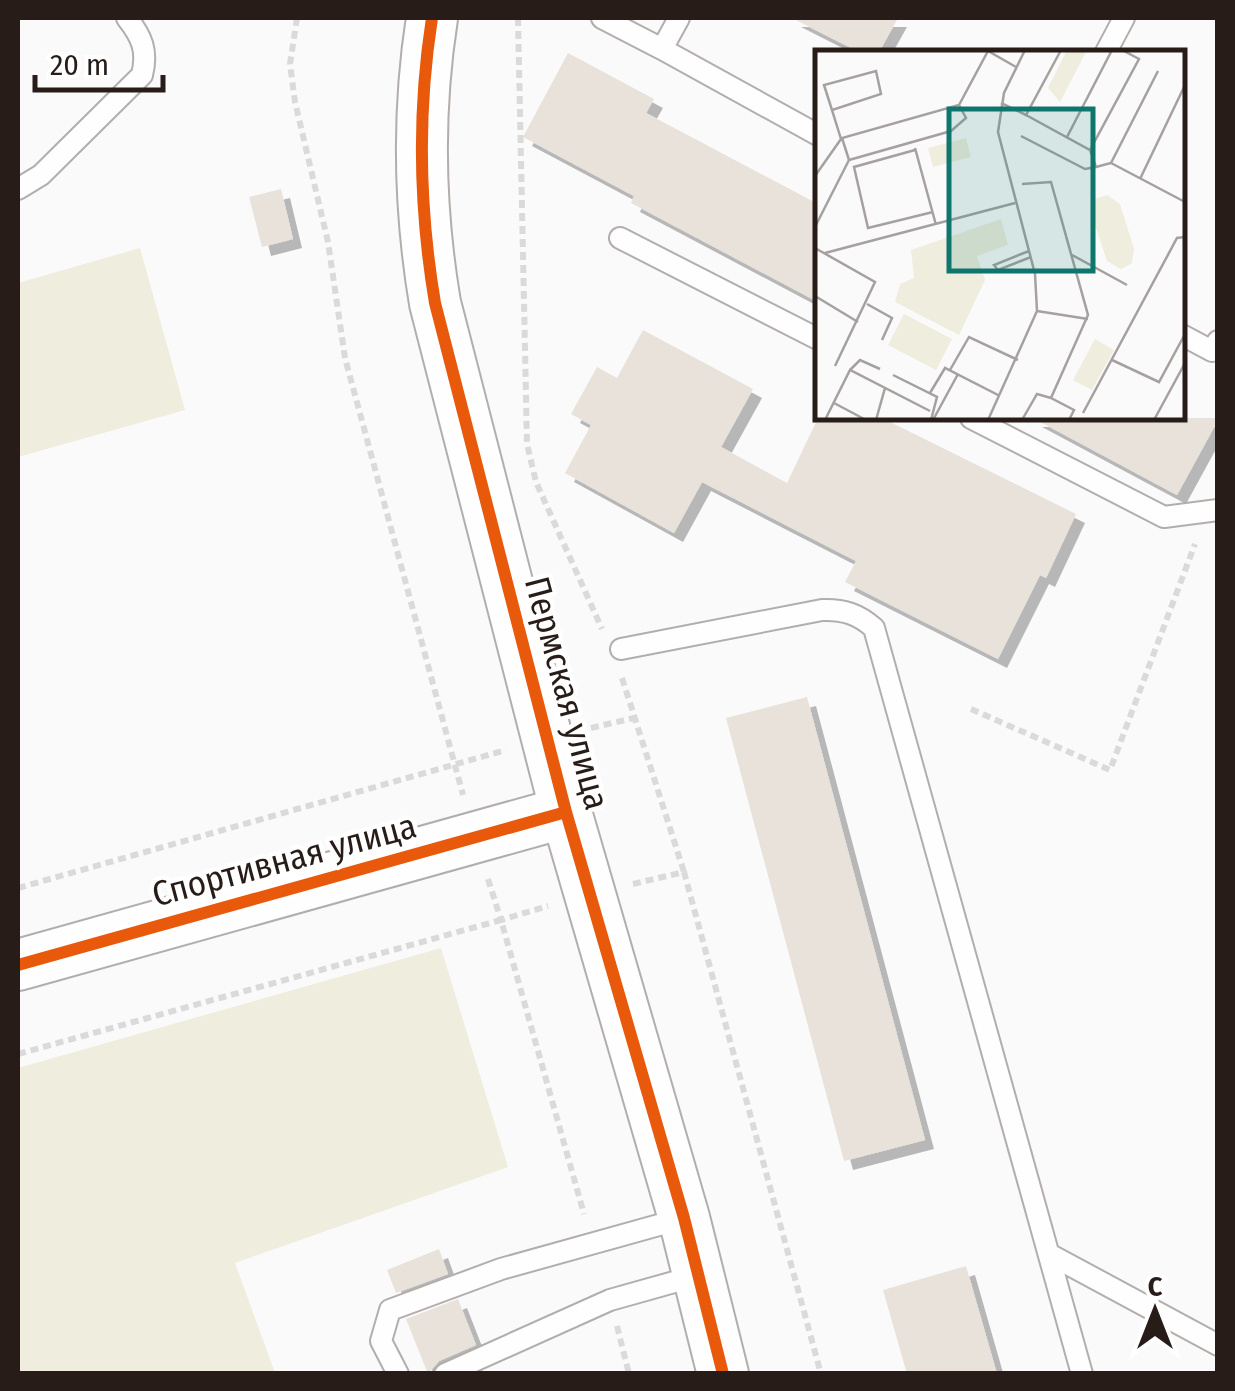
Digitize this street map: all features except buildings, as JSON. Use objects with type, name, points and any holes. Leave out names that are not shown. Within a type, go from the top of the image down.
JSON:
[{"type":"street","name":"Пермская улица","points":[[432,18],[421,148],[427,254],[446,350],[566,812],[684,1218],[724,1374]]},
{"type":"street","name":"Спортивная улица","points":[[18,965],[566,812]]},
{"type":"lane","points":[[18,189],[41,175],[142,74],[147,56],[140,34],[127,18]]},
{"type":"lane","points":[[602,18],[815,133]]},
{"type":"lane","points":[[662,49],[679,18]]},
{"type":"lane","points":[[1107,50],[1124,18]]},
{"type":"lane","points":[[620,238],[815,337]]},
{"type":"lane","points":[[1185,337],[1216,353]]},
{"type":"lane","points":[[975,420],[1164,517],[1218,510]]},
{"type":"lane","points":[[615,651],[822,610],[840,610],[862,617],[874,628],[1082,1374]]},
{"type":"lane","points":[[398,1374],[381,1341],[390,1310],[501,1269],[684,1218]]},
{"type":"lane","points":[[1049,1254],[1218,1344]]},
{"type":"lane","points":[[445,1374],[610,1300],[700,1275]]},
{"type":"path","points":[[297,18],[290,64],[294,102],[328,242],[345,358],[454,766],[592,1243]]},
{"type":"path","points":[[518,18],[526,444],[536,482],[615,651],[638,716],[821,1374]]},
{"type":"path","points":[[970,710],[1110,770],[1200,533]]},
{"type":"path","points":[[18,888],[546,738],[638,716]]},
{"type":"path","points":[[18,1054],[590,894],[684,872]]},
{"type":"path","points":[[610,1300],[629,1374]]},
{"type":"shaded area","points":[[140,248],[185,410],[18,457],[18,283]]},
{"type":"shaded area","points":[[441,948],[508,1167],[235,1263],[275,1373],[18,1373],[18,1068]]},
{"type":"cycle path","points":[[432,18],[422,161],[435,303],[566,812],[684,1218],[723,1374]]},
{"type":"cycle path","points":[[18,965],[566,812]]}]
